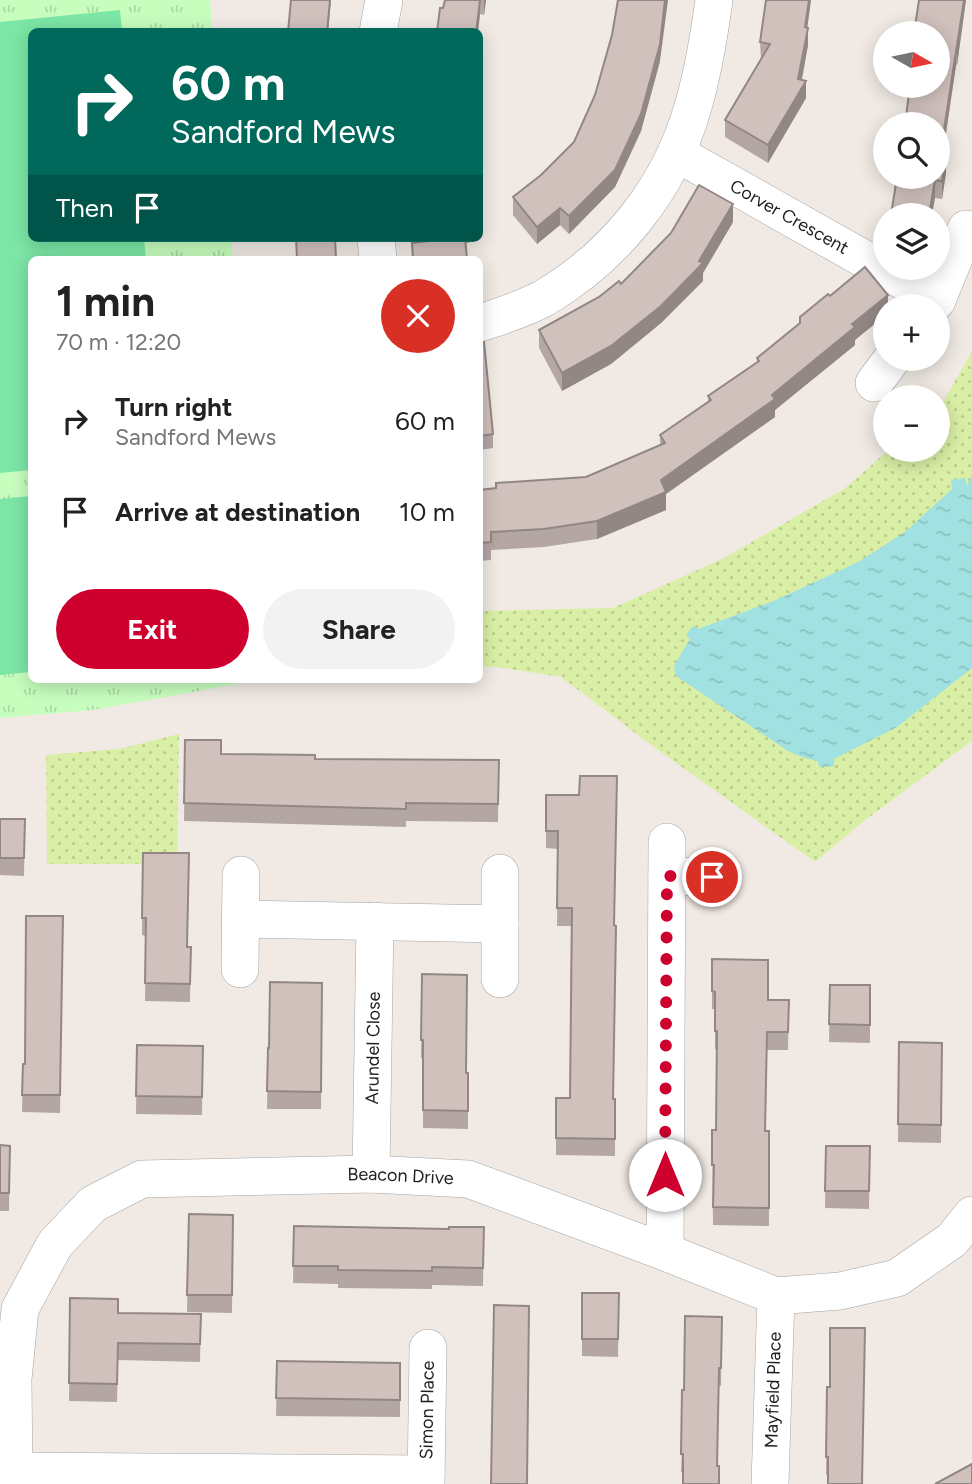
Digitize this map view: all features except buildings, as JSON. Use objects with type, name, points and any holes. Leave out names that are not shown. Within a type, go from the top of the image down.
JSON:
[{"type":"street","points":[[379,28],[384,0]]},
{"type":"street","points":[[483,322],[543,299],[581,273],[612,245],[651,200],[676,153],[695,98],[714,0]]},
{"type":"street","name":"Corver Crescent","points":[[676,153],[919,294]]},
{"type":"street","name":"Corver Crescent","points":[[938,294],[966,229]]},
{"type":"street","points":[[665,1252],[667,859],[712,877]]},
{"type":"street","points":[[500,873],[500,979]]},
{"type":"street","points":[[240,969],[242,875]]},
{"type":"street","points":[[240,919],[500,924]]},
{"type":"street","name":"Arundel Close","points":[[371,1174],[375,921]]},
{"type":"street","name":"Beacon Drive","points":[[14,1477],[10,1305],[55,1244],[93,1204],[142,1179],[371,1174],[468,1179],[776,1296],[840,1291],[897,1278],[952,1240],[972,1215]]},
{"type":"street","name":"Mayfield Place","points":[[770,1484],[776,1296]]},
{"type":"street","name":"Simon Place","points":[[14,1477],[426,1479],[428,1348]]},
{"type":"green space","points":[[0,0],[210,0],[212,28],[28,28],[28,242],[231,242],[233,256],[28,256],[28,683],[242,683],[93,710],[0,718]]},
{"type":"green space","points":[[120,10],[122,28],[28,28],[28,242],[144,242],[146,256],[28,256],[28,470],[0,473],[0,22]]},
{"type":"green space","points":[[972,351],[972,741],[864,821],[815,862],[561,677],[483,666],[483,611],[613,608],[722,559],[844,489],[875,462],[950,462],[950,390]]},
{"type":"green space","points":[[28,496],[28,672],[0,675],[0,499]]},
{"type":"green space","points":[[179,734],[177,864],[47,864],[46,755],[119,749]]},
{"type":"water","points":[[972,475],[972,668],[897,727],[834,759],[834,766],[819,767],[818,761],[788,751],[676,676],[674,666],[690,639],[686,635],[693,626],[698,629],[776,600],[860,561],[905,532],[952,489],[951,480],[965,478],[967,486]]},
{"type":"route","points":[[665,1175],[667,876],[712,877]]}]
